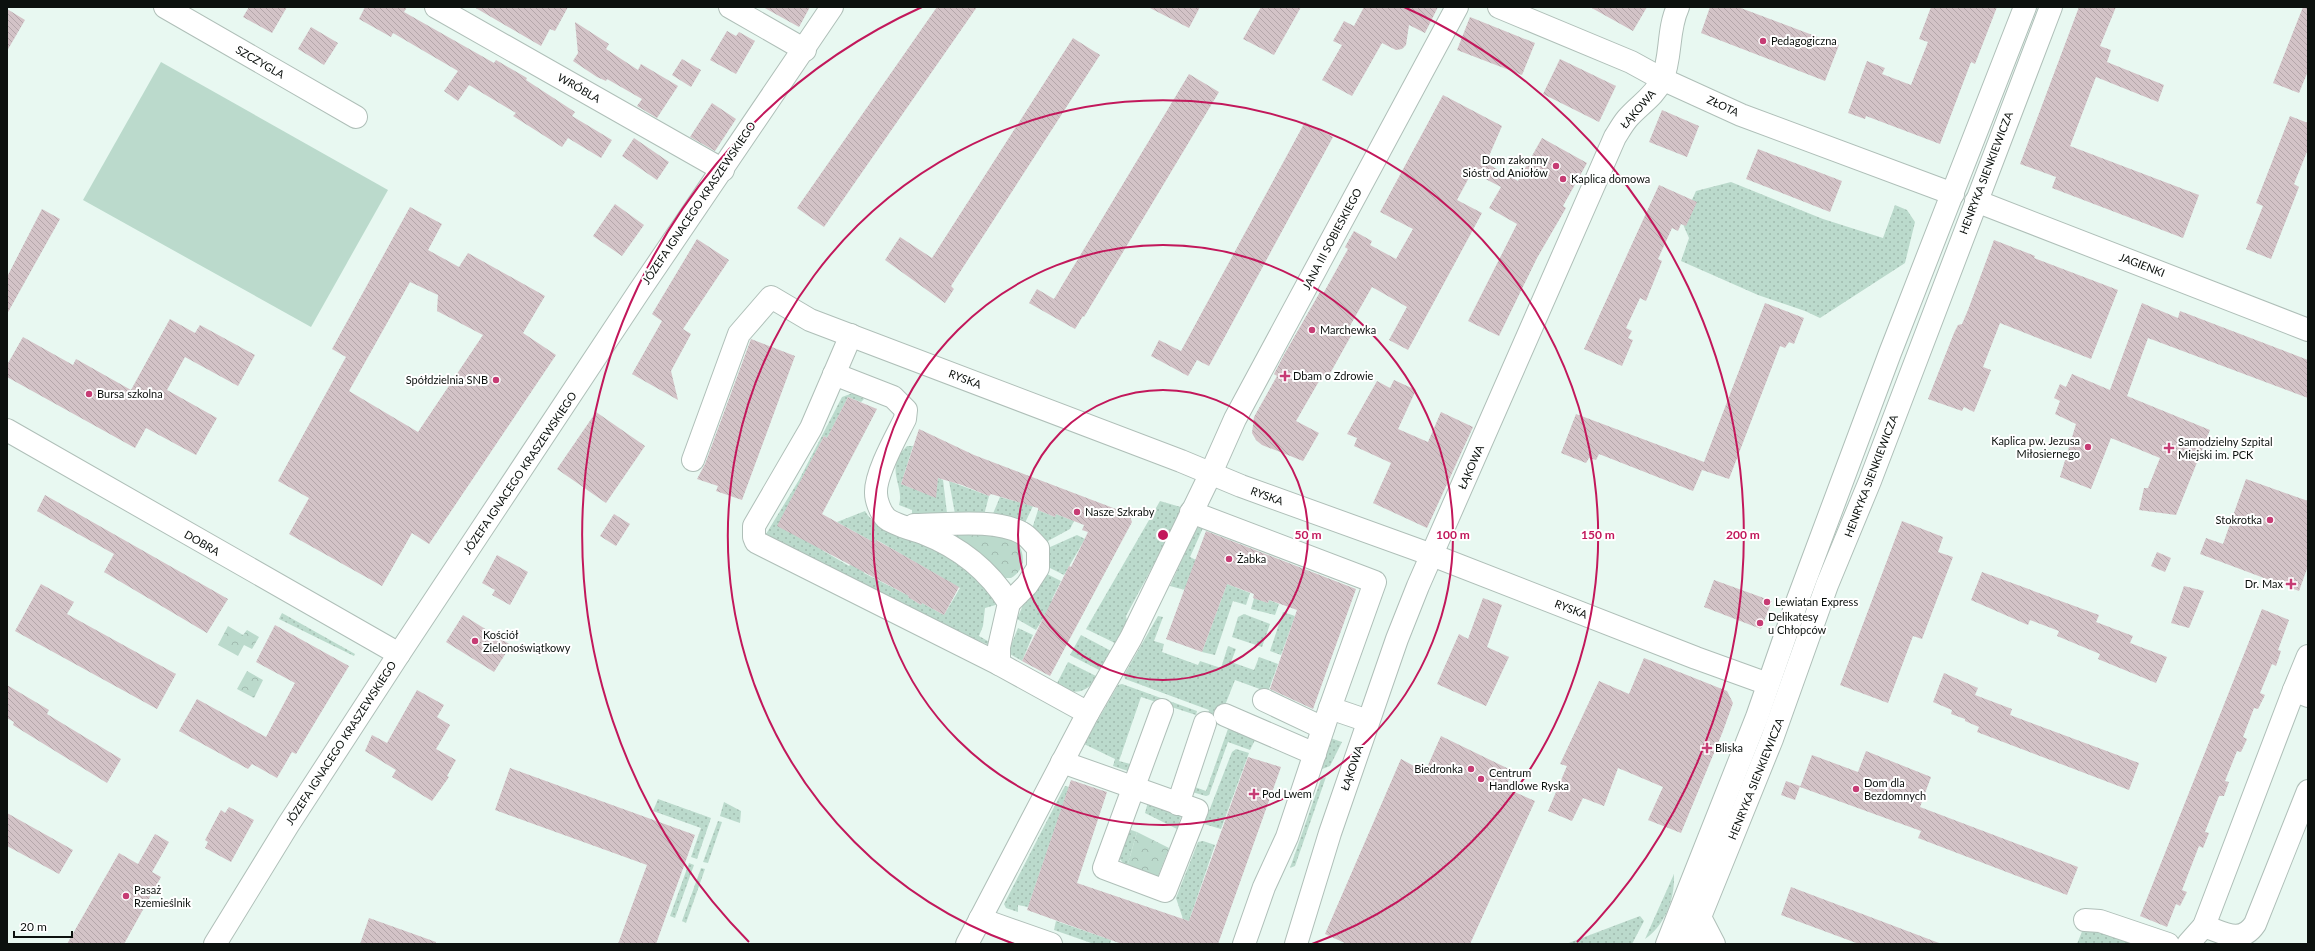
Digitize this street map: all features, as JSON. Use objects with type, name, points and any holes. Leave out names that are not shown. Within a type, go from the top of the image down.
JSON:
[{"type":"street","name":"SZCZYGLA","points":[[165,7],[356,117]]},
{"type":"street","name":"WRÓBLA","points":[[436,7],[723,170]]},
{"type":"street","points":[[730,7],[804,50]]},
{"type":"street","name":"JÓZEFA IGNACEGO KRASZEWSKIEGO","points":[[215,944],[288,825],[399,654],[638,293],[723,170],[832,7]]},
{"type":"street","name":"JANA III SOBIESKIEGO","points":[[967,944],[1088,713],[1131,638],[1211,473],[1235,419],[1457,7]]},
{"type":"street","name":"ZŁOTA","points":[[1499,7],[1631,62],[1662,79],[1741,115],[1976,202]]},
{"type":"street","name":"ŁĄKOWA","points":[[1296,944],[1330,833],[1397,639],[1432,555],[1615,137],[1627,120],[1651,98],[1662,79],[1668,58],[1673,17],[1678,7]]},
{"type":"street","name":"HENRYKA SIENKIEWICZA","points":[[1667,944],[1768,684],[1906,312],[2025,7]]},
{"type":"street","name":"HENRYKA SIENKIEWICZA","points":[[1689,944],[1701,919],[1785,707],[1827,585],[1870,481],[2050,7]]},
{"type":"street","name":"JAGIENKI","points":[[1976,202],[2308,330]]},
{"type":"street","name":"RYSKA","points":[[693,460],[739,334],[771,297],[810,320],[1242,486],[1432,555],[1696,658],[1768,684]]},
{"type":"street","points":[[1906,312],[1930,323]]},
{"type":"street","points":[[851,335],[811,428],[754,526],[753,531],[756,542],[999,664],[1088,713]]},
{"type":"street","points":[[834,374],[893,397],[906,410],[905,419],[877,479],[876,493],[880,508],[886,518],[948,543],[966,555],[1000,589],[1009,603]]},
{"type":"street","name":"DOBRA","points":[[7,430],[399,654]]},
{"type":"street","points":[[1847,470],[1870,481]]},
{"type":"street","points":[[1191,512],[1375,582],[1334,674],[1327,718],[1287,837],[1264,887],[1244,944]]},
{"type":"street","points":[[903,525],[984,524],[1005,527],[1023,533],[1038,548],[1038,568],[1027,585],[1009,603],[1000,647],[999,664]]},
{"type":"street","points":[[2188,944],[2204,926],[2301,693],[2308,656]]},
{"type":"street","points":[[1264,700],[1327,718],[1368,722]]},
{"type":"street","points":[[1062,762],[1134,788],[1178,804],[1197,810],[1165,891],[1104,868],[1134,788],[1162,710]]},
{"type":"street","points":[[1225,715],[1315,754]]},
{"type":"street","points":[[1178,804],[1205,723]]},
{"type":"street","points":[[2204,926],[2235,936],[2244,936],[2250,931],[2255,924],[2308,791]]},
{"type":"street","points":[[980,919],[1024,940],[1050,944]]},
{"type":"street","points":[[1701,919],[1714,944]]},
{"type":"street","points":[[2085,920],[2100,921],[2168,944]]},
{"type":"green space","points":[[161,62],[388,190],[311,327],[83,200]]},
{"type":"green space","points":[[1731,182],[1823,219],[1883,238],[1895,205],[1907,210],[1915,222],[1905,263],[1820,318],[1805,311],[1758,295],[1681,261],[1689,238],[1682,222],[1696,191]]},
{"type":"green space","points":[[853,393],[864,399],[861,402],[848,397],[827,438],[824,436],[778,526],[823,548],[822,550],[849,566],[851,564],[864,571],[864,573],[909,596],[908,597],[921,605],[922,603],[944,615],[960,588],[877,540],[875,543],[837,522],[865,511],[871,519],[890,531],[945,553],[953,558],[981,583],[999,604],[985,608],[983,626],[979,636],[993,644],[989,645],[977,640],[974,645],[766,534],[799,480],[842,397]]},
{"type":"green space","points":[[907,446],[913,446],[901,484],[935,497],[938,478],[943,480],[947,513],[912,515],[912,510],[899,505],[900,498],[896,477],[896,462],[900,454]]},
{"type":"green space","points":[[949,481],[989,496],[984,515],[955,514]]},
{"type":"green space","points":[[1000,497],[1033,506],[1024,525],[992,516]]},
{"type":"green space","points":[[1160,501],[1184,508],[1126,616],[1128,625],[1117,644],[1086,629]]},
{"type":"green space","points":[[1038,510],[1055,517],[1056,514],[1074,521],[1070,529],[1046,542],[1042,536],[1032,529]]},
{"type":"green space","points":[[1199,527],[1203,528],[1190,557],[1196,560],[1185,590],[1170,586],[1196,529]]},
{"type":"green space","points":[[943,531],[1001,534],[1017,542],[1023,557],[1021,567],[1016,575],[1011,578],[1000,578]]},
{"type":"green space","points":[[1077,535],[1085,539],[1064,575],[1048,567],[1048,548]]},
{"type":"green space","points":[[1045,573],[1061,581],[1052,599],[1054,600],[1036,630],[1017,619],[1023,605]]},
{"type":"green space","points":[[1227,584],[1250,593],[1246,605],[1233,601],[1215,655],[1202,652]]},
{"type":"green space","points":[[1254,598],[1268,603],[1269,600],[1279,604],[1275,615],[1251,609]]},
{"type":"green space","points":[[1283,612],[1295,616],[1281,655],[1270,651]]},
{"type":"green space","points":[[282,613],[355,654],[354,656],[279,619]]},
{"type":"green space","points":[[1244,614],[1270,624],[1262,647],[1232,637],[1238,617]]},
{"type":"green space","points":[[1158,616],[1163,617],[1154,641],[1164,644],[1162,652],[1198,665],[1200,661],[1221,668],[1228,646],[1236,649],[1231,662],[1254,670],[1259,657],[1278,664],[1268,692],[1235,680],[1218,723],[1206,719],[1209,710],[1125,679],[1124,675]]},
{"type":"green space","points":[[228,626],[243,635],[247,630],[259,637],[252,649],[244,645],[238,656],[218,645]]},
{"type":"green space","points":[[1018,628],[1033,635],[1022,661],[1010,654],[1011,645]]},
{"type":"green space","points":[[1081,635],[1113,652],[1101,671],[1070,655]]},
{"type":"green space","points":[[1068,662],[1098,677],[1084,690],[1074,692],[1055,687]]},
{"type":"green space","points":[[247,671],[263,680],[254,698],[237,689]]},
{"type":"green space","points":[[1122,684],[1197,711],[1196,715],[1141,697],[1119,761],[1134,765],[1128,771],[1113,766],[1115,759],[1084,744],[1118,685]]},
{"type":"green space","points":[[1229,726],[1257,736],[1250,750],[1228,742],[1209,795],[1206,796],[1192,792],[1192,786],[1206,791]]},
{"type":"green space","points":[[1330,738],[1342,742],[1330,766],[1317,771]]},
{"type":"green space","points":[[1236,749],[1249,753],[1221,829],[1204,824],[1232,752]]},
{"type":"green space","points":[[1326,777],[1295,866],[1290,868],[1321,779]]},
{"type":"green space","points":[[1065,786],[1069,787],[1028,907],[1018,905],[1018,912],[1006,908],[1004,904]]},
{"type":"green space","points":[[1149,798],[1183,810],[1177,829],[1145,813]]},
{"type":"green space","points":[[658,799],[711,818],[697,859],[691,857],[701,828],[653,811]]},
{"type":"green space","points":[[724,802],[741,811],[740,823],[720,816]]},
{"type":"green space","points":[[718,821],[722,822],[708,863],[703,862]]},
{"type":"green space","points":[[1128,829],[1137,832],[1127,867],[1118,857]]},
{"type":"green space","points":[[1137,832],[1169,848],[1157,879],[1127,867]]},
{"type":"green space","points":[[1203,841],[1215,845],[1189,921],[1183,919],[1176,898],[1198,842]]},
{"type":"green space","points":[[689,863],[694,865],[675,918],[670,916]]},
{"type":"green space","points":[[701,868],[705,869],[686,923],[682,921]]},
{"type":"green space","points":[[1674,874],[1673,893],[1667,911],[1658,926],[1645,939]]},
{"type":"green space","points":[[1640,916],[1644,921],[1632,944],[1566,944]]},
{"type":"green space","points":[[1056,921],[1111,940],[1110,944],[1094,944],[1054,930]]},
{"type":"green space","points":[[2083,929],[2103,930],[2141,944],[2077,944]]},
{"type":"building","points":[[249,7],[287,7],[272,33],[243,17]]},
{"type":"building","points":[[365,7],[407,7],[404,12],[494,63],[496,60],[527,78],[526,80],[575,112],[572,116],[612,140],[601,158],[568,138],[562,147],[513,116],[516,113],[469,85],[458,101],[444,91],[458,71],[393,33],[391,37],[359,19]]},
{"type":"building","points":[[474,7],[568,7],[555,31],[550,29],[541,46]]},
{"type":"building","points":[[763,7],[810,7],[799,27]]},
{"type":"building","points":[[937,7],[977,7],[824,227],[797,208]]},
{"type":"building","points":[[1148,7],[1200,7],[1189,28]]},
{"type":"building","points":[[1261,7],[1301,7],[1274,55],[1243,39]]},
{"type":"building","points":[[1364,7],[1438,7],[1425,33],[1409,25],[1406,45],[1402,49],[1396,50],[1382,43],[1352,96],[1322,80],[1342,45],[1333,41],[1344,21],[1354,26]]},
{"type":"building","points":[[1590,7],[1647,7],[1633,31]]},
{"type":"building","points":[[1710,7],[1738,7],[1839,45],[1825,81],[1701,33]]},
{"type":"building","points":[[1931,7],[1997,7],[1975,64],[1971,62],[1940,144],[1866,116],[1865,119],[1848,113],[1867,61],[1885,68],[1882,74],[1911,85],[1928,42],[1919,39]]},
{"type":"building","points":[[2079,7],[2116,7],[2100,46],[2111,50],[2107,62],[2164,85],[2158,102],[2096,77],[2070,146],[2199,195],[2183,238],[2052,188],[2056,177],[2020,164]]},
{"type":"building","points":[[2303,7],[2308,7],[2308,71],[2299,93],[2273,83]]},
{"type":"building","points":[[7,9],[25,20],[7,51]]},
{"type":"building","points":[[1470,17],[1535,43],[1522,75],[1457,50]]},
{"type":"building","points":[[575,22],[609,44],[606,49],[638,70],[641,64],[678,86],[657,118],[637,106],[642,99],[607,79],[606,81],[597,77],[573,61],[578,53]]},
{"type":"building","points":[[311,27],[338,43],[324,65],[298,49]]},
{"type":"building","points":[[727,31],[736,36],[739,32],[755,41],[736,74],[710,60]]},
{"type":"building","points":[[1073,38],[1100,55],[951,286],[954,289],[945,303],[885,260],[900,237],[932,258]]},
{"type":"building","points":[[682,59],[701,70],[691,87],[672,75]]},
{"type":"building","points":[[1560,59],[1616,86],[1599,122],[1543,94]]},
{"type":"building","points":[[1189,74],[1219,92],[1084,317],[1083,316],[1075,329],[1029,303],[1037,289],[1054,299]]},
{"type":"building","points":[[1443,95],[1502,126],[1486,163],[1518,181],[1542,138],[1587,163],[1563,206],[1566,208],[1537,258],[1499,336],[1468,321],[1517,224],[1489,208],[1501,187],[1472,172],[1457,200],[1482,213],[1408,350],[1389,340],[1407,307],[1372,287],[1347,331],[1352,334],[1327,379],[1322,376],[1296,421],[1319,433],[1303,461],[1262,445],[1256,440],[1252,433],[1254,417],[1277,376],[1274,374],[1285,353],[1320,292],[1323,294],[1348,249],[1345,247],[1354,231],[1372,241],[1370,245],[1396,259],[1413,229],[1380,212]]},
{"type":"building","points":[[712,103],[736,119],[715,151],[690,137]]},
{"type":"building","points":[[1662,110],[1699,126],[1687,157],[1649,142]]},
{"type":"building","points":[[2290,116],[2308,123],[2308,149],[2294,184],[2299,187],[2271,259],[2246,249],[2263,206],[2256,203]]},
{"type":"building","points":[[1305,122],[1333,137],[1209,366],[1197,360],[1188,376],[1151,356],[1159,340],[1181,351]]},
{"type":"building","points":[[634,138],[669,162],[657,180],[622,156]]},
{"type":"building","points":[[1758,149],[1842,181],[1830,212],[1746,179]]},
{"type":"building","points":[[1659,185],[1697,202],[1686,226],[1681,224],[1678,231],[1672,228],[1658,259],[1662,261],[1646,301],[1640,298],[1626,328],[1632,331],[1628,338],[1633,340],[1622,366],[1584,349]]},
{"type":"building","points":[[615,204],[644,225],[622,256],[593,236]]},
{"type":"building","points":[[410,207],[442,224],[428,250],[459,267],[468,253],[545,296],[523,333],[556,355],[429,544],[412,533],[382,586],[289,534],[309,498],[278,481],[346,357],[332,349]],"holes":[[[410,282],[438,295],[437,311],[483,335],[418,432],[349,391]]]},
{"type":"building","points":[[42,209],[60,219],[7,314],[7,277]]},
{"type":"building","points":[[697,239],[729,260],[683,329],[691,334],[671,371],[678,400],[632,374],[662,321],[652,314]]},
{"type":"building","points":[[1994,240],[2035,256],[2034,258],[2118,290],[2091,359],[2000,323],[1983,367],[1991,370],[1974,412],[1964,407],[1962,411],[1928,399],[1954,333],[1958,325],[1962,324],[1968,310]]},
{"type":"building","points":[[1765,303],[1804,318],[1794,344],[1789,342],[1785,348],[1780,346],[1729,479],[1702,470],[1693,491],[1599,454],[1596,460],[1589,458],[1586,463],[1561,453],[1576,414],[1704,462]]},
{"type":"building","points":[[2142,303],[2178,318],[2180,311],[2308,360],[2308,398],[2148,338],[2127,396],[2210,430],[2176,515],[2139,510],[2144,488],[2148,488],[2160,458],[2111,438],[2091,489],[2060,477],[2076,424],[2055,414],[2060,401],[2054,398],[2060,384],[2066,387],[2072,374],[2110,390]]},
{"type":"building","name":"Bursa szkolna","points":[[170,319],[195,333],[200,325],[255,355],[238,386],[185,357],[167,390],[217,418],[196,455],[146,428],[135,448],[7,377],[7,365],[23,337],[73,365],[76,359],[131,390]]},
{"type":"building","points":[[751,339],[795,356],[742,500],[716,491],[718,486],[697,479],[705,464]]},
{"type":"building","points":[[1394,380],[1416,390],[1398,429],[1428,442],[1441,412],[1473,427],[1427,528],[1373,503],[1391,463],[1354,446],[1357,438],[1347,434],[1377,381],[1390,388]]},
{"type":"building","points":[[848,397],[877,409],[822,514],[875,543],[876,540],[959,587],[944,615],[922,603],[921,605],[908,597],[909,596],[777,526],[824,436],[827,438]]},
{"type":"building","points":[[596,412],[645,446],[606,503],[557,469]]},
{"type":"building","points":[[919,429],[974,455],[1129,514],[1132,522],[1050,676],[1022,661],[1069,566],[1071,567],[1088,532],[1082,530],[1084,525],[1056,514],[1055,517],[1038,510],[1038,508],[991,494],[989,496],[962,485],[938,478],[936,498],[901,484]]},
{"type":"building","name":"Stokrotka","points":[[2246,479],[2308,501],[2308,566],[2299,591],[2200,554],[2206,538],[2223,544]]},
{"type":"building","points":[[45,495],[228,599],[207,633],[104,572],[114,554],[37,511]]},
{"type":"building","points":[[614,514],[630,524],[616,546],[600,536]]},
{"type":"building","points":[[1902,521],[1943,537],[1938,552],[1953,557],[1922,639],[1913,636],[1888,703],[1840,685]]},
{"type":"building","points":[[1206,531],[1356,589],[1313,709],[1270,689],[1297,610],[1269,600],[1268,603],[1253,598],[1254,594],[1227,584],[1202,652],[1166,639]]},
{"type":"building","points":[[2157,552],[2171,558],[2165,572],[2151,566]]},
{"type":"building","points":[[497,555],[528,572],[510,605],[492,595],[495,590],[482,583]]},
{"type":"building","points":[[1982,572],[2099,615],[2096,622],[2133,636],[2130,643],[2167,657],[2156,683],[2098,659],[2100,654],[2057,636],[2059,631],[2030,620],[2028,625],[1971,600]]},
{"type":"building","points":[[1714,580],[1772,601],[1761,629],[1704,607]]},
{"type":"building","points":[[41,584],[74,602],[67,614],[176,674],[157,709],[15,631]]},
{"type":"building","points":[[2184,586],[2204,591],[2189,628],[2171,623]]},
{"type":"building","points":[[1483,598],[1502,605],[1487,647],[1509,657],[1486,706],[1437,684],[1459,634],[1468,639]]},
{"type":"building","points":[[2262,609],[2289,620],[2278,650],[2281,651],[2276,666],[2272,664],[2260,693],[2265,695],[2258,709],[2254,708],[2243,737],[2247,739],[2241,752],[2237,751],[2225,781],[2229,782],[2224,796],[2219,796],[2205,832],[2209,833],[2203,848],[2199,846],[2182,890],[2187,892],[2180,906],[2176,904],[2167,927],[2140,916]]},
{"type":"building","name":"Kościół Zielonoświątkowy","points":[[463,615],[511,645],[494,672],[446,642]]},
{"type":"building","points":[[275,625],[349,666],[296,754],[292,752],[277,778],[252,764],[248,769],[179,731],[197,699],[266,737],[295,683],[256,662]]},
{"type":"building","points":[[1644,658],[1727,691],[1733,703],[1681,833],[1648,820],[1663,787],[1618,768],[1604,806],[1583,798],[1572,821],[1548,811],[1567,766],[1560,764],[1599,681],[1629,694]]},
{"type":"building","points":[[1944,673],[1978,688],[1975,695],[2012,709],[2010,715],[2139,763],[2129,790],[1977,732],[1979,727],[1965,721],[1965,719],[1951,714],[1952,710],[1933,702]]},
{"type":"building","points":[[7,685],[49,710],[47,714],[121,759],[107,783],[13,725],[14,722],[7,718]]},
{"type":"building","points":[[417,690],[444,705],[437,717],[450,725],[436,749],[456,760],[447,776],[449,777],[432,801],[392,777],[396,770],[365,751],[372,735],[387,743]]},
{"type":"building","points":[[1441,736],[1513,771],[1505,788],[1535,801],[1470,944],[1347,944],[1325,934],[1401,759],[1425,772]]},
{"type":"building","points":[[1866,751],[1931,777],[1920,807],[2078,867],[2067,895],[1918,838],[1921,831],[1800,787],[1812,755],[1858,772]]},
{"type":"building","points":[[1248,757],[1281,767],[1218,944],[1122,944],[1027,910],[1071,780],[1107,792],[1077,883],[1189,921]]},
{"type":"building","points":[[510,768],[695,835],[656,944],[618,944],[647,865],[495,810]]},
{"type":"building","points":[[1786,781],[1800,786],[1795,800],[1781,795]]},
{"type":"building","points":[[229,807],[254,820],[231,862],[205,848],[208,842],[205,840],[221,810],[225,813]]},
{"type":"building","points":[[7,813],[73,850],[59,874],[7,846]]},
{"type":"building","name":"Pasaż Rzemieślnik","points":[[155,834],[169,842],[152,872],[161,877],[124,944],[67,944],[119,853],[138,864]]},
{"type":"building","points":[[1791,887],[1939,944],[1859,944],[1781,915]]},
{"type":"building","points":[[369,918],[436,942],[436,944],[360,944]]},
{"type":"place","name":"Pedagogiczna","points":[[1763,41]]},
{"type":"place","name":"Dom zakonny Sióstr od Aniołów","points":[[1556,166]]},
{"type":"place","name":"Kaplica domowa","points":[[1563,179]]},
{"type":"place","name":"Marchewka","points":[[1312,330]]},
{"type":"place","name":"Dbam o Zdrowie","points":[[1285,376]]},
{"type":"place","name":"Spółdzielnia SNB","points":[[496,380]]},
{"type":"place","name":"Bursa szkolna","points":[[89,394]]},
{"type":"place","name":"Kaplica pw. Jezusa Miłosiernego","points":[[2088,447]]},
{"type":"place","name":"Samodzielny Szpital Miejski im. PCK","points":[[2169,448]]},
{"type":"place","name":"Nasze Szkraby","points":[[1077,512]]},
{"type":"place","name":"Stokrotka","points":[[2270,520]]},
{"type":"place","name":"Żabka","points":[[1229,559]]},
{"type":"place","name":"Dr. Max","points":[[2291,584]]},
{"type":"place","name":"Lewiatan Express","points":[[1767,602]]},
{"type":"place","name":"Delikatesy u Chłopców","points":[[1760,623]]},
{"type":"place","name":"Kościół Zielonoświątkowy","points":[[475,641]]},
{"type":"place","name":"Bliska","points":[[1707,748]]},
{"type":"place","name":"Biedronka","points":[[1471,769]]},
{"type":"place","name":"Centrum Handlowe Ryska","points":[[1481,779]]},
{"type":"place","name":"Dom dla Bezdomnych","points":[[1856,789]]},
{"type":"place","name":"Pod Lwem","points":[[1254,794]]},
{"type":"place","name":"Pasaż Rzemieślnik","points":[[126,896]]}]
